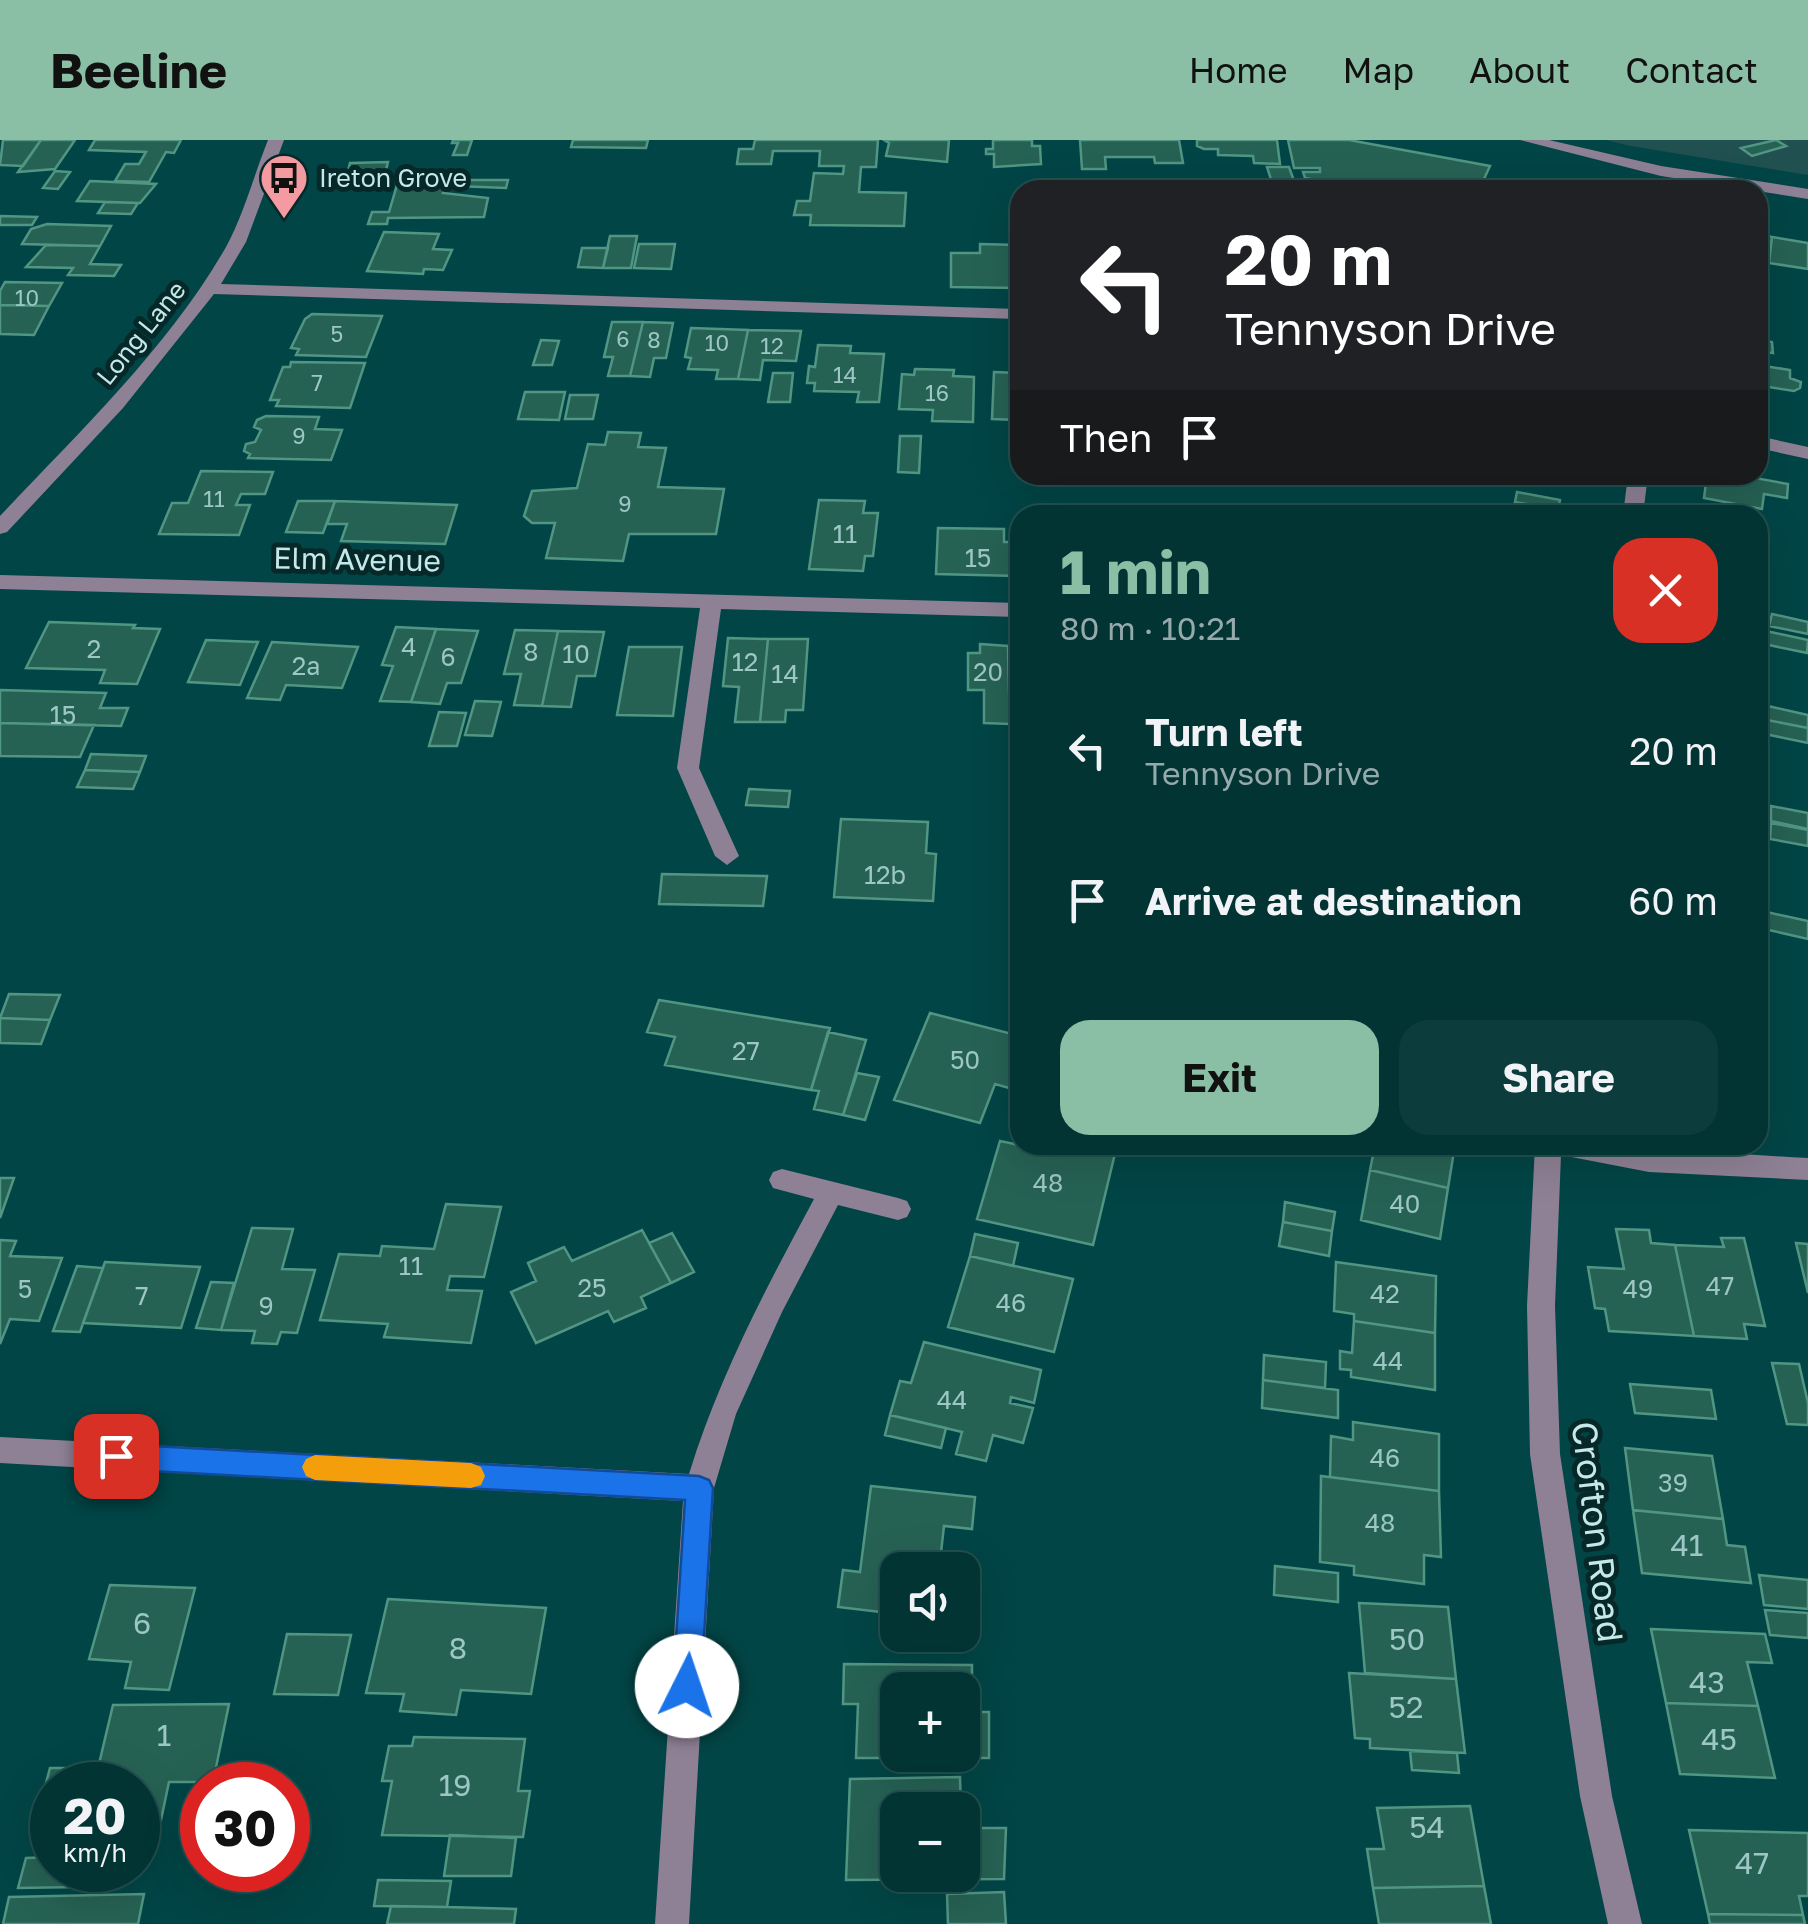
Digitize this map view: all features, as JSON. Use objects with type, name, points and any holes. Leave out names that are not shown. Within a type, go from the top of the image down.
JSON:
[{"type":"street","name":"Long Lane","points":[[0,528],[116,404],[209,289],[237,242],[276,140]]},
{"type":"street","points":[[1528,140],[1661,171],[1719,180]]},
{"type":"street","points":[[1661,171],[1661,180]]},
{"type":"street","points":[[1768,188],[1808,194]]},
{"type":"street","points":[[209,289],[1010,314]]},
{"type":"street","points":[[1768,444],[1808,453]]},
{"type":"street","name":"Elm Avenue","points":[[0,582],[1010,610]]},
{"type":"street","points":[[712,599],[688,768],[727,856]]},
{"type":"street","name":"Crofton Road","points":[[1548,1155],[1540,1306],[1545,1454],[1596,1796],[1625,1924]]},
{"type":"street","points":[[1616,1155],[1648,1161],[1808,1168]]},
{"type":"street","points":[[782,1180],[898,1209]]},
{"type":"street","points":[[672,1924],[699,1488],[730,1396],[771,1306],[831,1192]]},
{"type":"street","points":[[0,1450],[699,1488]]},
{"type":"shaded area","points":[[1606,140],[1808,140],[1808,175],[1631,146]]},
{"type":"building","points":[[3,140],[41,140],[23,166],[0,165]]},
{"type":"building","points":[[41,140],[75,140],[55,169],[18,172]]},
{"type":"building","points":[[95,140],[181,140],[174,153],[166,152],[149,182],[115,181],[125,164],[139,164],[146,152],[89,150]]},
{"type":"building","points":[[472,140],[467,155],[453,155],[458,143],[452,143]]},
{"type":"building","points":[[573,140],[648,140],[646,148],[571,147]]},
{"type":"building","points":[[755,140],[878,140],[876,167],[861,167],[859,192],[906,193],[904,226],[810,225],[811,215],[794,215],[797,201],[810,201],[814,173],[843,174],[844,166],[819,166],[820,151],[773,151],[771,164],[737,164],[739,149],[753,149]]},
{"type":"building","points":[[884,140],[949,140],[947,162],[886,156],[889,143]]},
{"type":"building","points":[[993,140],[1032,140],[1032,146],[1040,146],[1041,164],[994,167],[994,154],[986,154],[986,149],[993,149]]},
{"type":"building","points":[[1080,140],[1179,140],[1183,163],[1155,163],[1154,157],[1105,157],[1106,169],[1082,169]]},
{"type":"building","points":[[1197,140],[1277,140],[1280,164],[1254,163],[1253,156],[1218,155],[1218,149],[1197,146]]},
{"type":"building","points":[[1288,140],[1349,140],[1490,166],[1484,180],[1316,180],[1305,178],[1303,172],[1320,172],[1320,168],[1294,168]]},
{"type":"building","points":[[1776,140],[1786,146],[1752,156],[1741,148]]},
{"type":"building","points":[[388,162],[384,178],[346,179],[350,163]]},
{"type":"building","points":[[1267,167],[1289,167],[1294,180],[1271,180]]},
{"type":"building","points":[[55,171],[70,172],[58,189],[43,188]]},
{"type":"building","points":[[458,180],[508,180],[506,188],[457,186]]},
{"type":"building","points":[[90,181],[156,184],[140,203],[77,201]]},
{"type":"building","points":[[446,184],[443,193],[488,198],[484,217],[388,218],[387,224],[368,224],[372,212],[389,212],[397,185]]},
{"type":"building","points":[[105,202],[138,203],[131,214],[98,213]]},
{"type":"building","points":[[0,216],[37,217],[32,225],[0,225]]},
{"type":"building","points":[[47,224],[111,226],[100,246],[22,244],[31,229]]},
{"type":"building","points":[[384,232],[439,234],[433,249],[452,250],[443,270],[424,269],[423,274],[367,271]]},
{"type":"building","points":[[610,236],[637,236],[631,268],[603,268]]},
{"type":"building","points":[[1768,236],[1772,237],[1768,263]]},
{"type":"building","points":[[1772,237],[1808,243],[1808,269],[1769,263]]},
{"type":"building","points":[[639,244],[675,244],[671,269],[634,268]]},
{"type":"building","points":[[980,244],[1010,245],[1010,288],[951,287],[951,253],[980,253]]},
{"type":"building","points":[[46,245],[100,246],[90,264],[121,265],[114,276],[68,275],[73,268],[26,267]]},
{"type":"building","points":[[582,248],[608,248],[603,268],[578,267]]},
{"type":"building","points":[[5,282],[62,283],[49,306],[0,305]]},
{"type":"building","points":[[0,305],[49,306],[34,335],[0,334]]},
{"type":"building","points":[[312,314],[382,316],[366,357],[296,355],[299,349],[291,348],[305,319]]},
{"type":"building","points":[[612,322],[643,322],[630,376],[608,376],[613,357],[604,357]]},
{"type":"building","points":[[643,322],[673,323],[666,358],[654,358],[650,377],[630,376]]},
{"type":"building","points":[[691,328],[748,330],[738,379],[716,379],[718,370],[688,369],[691,358],[685,357]]},
{"type":"building","points":[[748,330],[801,331],[796,361],[763,360],[760,380],[738,379]]},
{"type":"building","points":[[541,340],[559,341],[552,365],[533,365]]},
{"type":"building","points":[[818,345],[851,346],[850,353],[884,354],[879,402],[857,402],[859,392],[814,391],[815,383],[807,383],[809,366],[815,367]]},
{"type":"building","points":[[291,362],[365,363],[350,408],[276,406],[279,400],[270,400],[283,367],[290,367]]},
{"type":"building","points":[[1768,367],[1790,370],[1790,378],[1801,382],[1794,391],[1768,387]]},
{"type":"building","points":[[915,369],[954,370],[953,376],[974,377],[973,422],[932,421],[933,410],[899,409],[902,374],[914,375]]},
{"type":"building","points":[[994,372],[1010,373],[1010,420],[992,419]]},
{"type":"building","points":[[773,373],[793,373],[790,402],[768,402]]},
{"type":"building","points":[[525,392],[565,392],[559,420],[518,419]]},
{"type":"building","points":[[570,395],[598,395],[593,419],[565,419]]},
{"type":"building","points":[[266,416],[319,417],[315,429],[342,430],[331,460],[248,458],[246,444],[255,442],[261,430],[254,427],[257,420]]},
{"type":"building","points":[[608,432],[641,433],[638,447],[666,448],[658,487],[724,489],[716,534],[629,534],[623,561],[546,558],[555,523],[532,523],[524,516],[532,491],[577,488],[588,444],[605,445]]},
{"type":"building","points":[[900,436],[921,436],[919,473],[898,472]]},
{"type":"building","points":[[201,471],[273,472],[265,494],[241,494],[236,505],[250,505],[239,535],[159,534],[172,503],[188,503]]},
{"type":"building","points":[[1768,480],[1788,484],[1787,498],[1764,494],[1763,505],[1704,498],[1706,485],[1768,485]]},
{"type":"building","points":[[1517,492],[1560,500],[1559,505],[1515,502]]},
{"type":"building","points":[[819,500],[865,501],[863,513],[878,513],[873,556],[865,556],[863,571],[809,569]]},
{"type":"building","points":[[298,501],[335,501],[323,533],[286,532]]},
{"type":"building","points":[[335,501],[457,505],[445,544],[341,541],[347,524],[327,524]]},
{"type":"building","points":[[938,528],[1004,529],[1004,542],[1010,542],[1010,576],[936,574]]},
{"type":"building","points":[[1772,614],[1808,622],[1808,634],[1769,626]]},
{"type":"building","points":[[49,622],[160,629],[137,684],[100,683],[105,670],[26,668]]},
{"type":"building","points":[[396,627],[436,629],[411,702],[380,701],[393,666],[382,665]]},
{"type":"building","points":[[436,629],[478,631],[461,683],[447,683],[440,704],[411,702]]},
{"type":"building","points":[[515,630],[558,631],[542,706],[514,705],[521,674],[504,674]]},
{"type":"building","points":[[558,631],[604,632],[595,676],[577,676],[571,707],[542,706]]},
{"type":"building","points":[[1768,631],[1808,640],[1807,653],[1768,645]]},
{"type":"building","points":[[728,638],[768,639],[760,722],[735,722],[739,687],[723,686]]},
{"type":"building","points":[[768,639],[808,639],[803,710],[786,710],[785,722],[760,722]]},
{"type":"building","points":[[206,640],[258,642],[240,685],[188,682]]},
{"type":"building","points":[[272,642],[358,647],[342,688],[286,685],[280,700],[247,698]]},
{"type":"building","points":[[980,644],[1008,646],[1010,724],[984,723],[984,690],[968,690],[968,653],[980,653]]},
{"type":"building","points":[[1008,646],[1010,646],[1010,733]]},
{"type":"building","points":[[629,647],[682,647],[673,716],[617,715]]},
{"type":"building","points":[[0,690],[106,693],[100,708],[128,708],[121,726],[0,723]]},
{"type":"building","points":[[475,701],[501,702],[492,736],[465,735]]},
{"type":"building","points":[[1768,706],[1808,715],[1808,728],[1768,720]]},
{"type":"building","points":[[439,712],[466,713],[457,746],[429,746]]},
{"type":"building","points":[[1768,720],[1808,728],[1808,743],[1768,735]]},
{"type":"building","points":[[0,723],[94,725],[80,757],[0,756]]},
{"type":"building","points":[[91,754],[146,756],[140,772],[85,770]]},
{"type":"building","points":[[85,770],[140,772],[133,789],[77,787]]},
{"type":"building","points":[[749,789],[790,791],[788,807],[746,805]]},
{"type":"building","points":[[1771,806],[1808,813],[1808,829],[1771,821]]},
{"type":"building","points":[[841,819],[928,822],[926,853],[936,854],[933,901],[834,897]]},
{"type":"building","points":[[1771,823],[1808,830],[1808,846],[1770,839]]},
{"type":"building","points":[[662,874],[767,876],[763,906],[659,904]]},
{"type":"building","points":[[1768,912],[1808,921],[1808,939],[1768,930]]},
{"type":"building","points":[[9,994],[60,995],[50,1020],[0,1018]]},
{"type":"building","points":[[659,1000],[830,1028],[811,1090],[665,1065],[675,1037],[647,1032]]},
{"type":"building","points":[[930,1013],[1010,1033],[1010,1088],[995,1084],[980,1123],[894,1100]]},
{"type":"building","points":[[0,1018],[50,1020],[41,1044],[0,1043]]},
{"type":"building","points":[[828,1032],[866,1040],[843,1115],[814,1109],[819,1091],[811,1090]]},
{"type":"building","points":[[857,1073],[879,1077],[865,1120],[843,1115]]},
{"type":"building","points":[[1000,1141],[1010,1143],[1010,1155],[1115,1155],[1093,1245],[977,1219]]},
{"type":"building","points":[[1373,1155],[1453,1155],[1448,1188],[1370,1170]]},
{"type":"building","points":[[1370,1170],[1448,1188],[1440,1239],[1361,1220]]},
{"type":"building","points":[[0,1178],[14,1178],[0,1218]]},
{"type":"building","points":[[1285,1202],[1335,1212],[1332,1231],[1283,1222]]},
{"type":"building","points":[[446,1204],[501,1207],[484,1277],[450,1276],[447,1290],[482,1291],[471,1343],[384,1337],[388,1324],[320,1320],[339,1254],[380,1256],[382,1246],[434,1249]]},
{"type":"building","points":[[1283,1222],[1332,1231],[1329,1256],[1279,1246]]},
{"type":"building","points":[[252,1228],[293,1229],[282,1269],[315,1270],[297,1333],[281,1332],[277,1344],[252,1343],[255,1331],[221,1330]]},
{"type":"building","points":[[1616,1229],[1649,1230],[1651,1243],[1675,1245],[1694,1336],[1609,1331],[1605,1309],[1595,1308],[1588,1267],[1624,1269]]},
{"type":"building","points":[[642,1230],[671,1283],[641,1297],[646,1308],[614,1322],[608,1311],[536,1343],[511,1292],[536,1281],[528,1263],[564,1247],[572,1261]]},
{"type":"building","points":[[672,1233],[694,1272],[671,1283],[649,1243]]},
{"type":"building","points":[[975,1234],[1018,1243],[1013,1266],[970,1256]]},
{"type":"building","points":[[1721,1238],[1744,1238],[1765,1326],[1744,1324],[1747,1339],[1694,1336],[1675,1245],[1724,1247]]},
{"type":"building","points":[[0,1240],[16,1241],[10,1256],[62,1258],[39,1321],[10,1319],[0,1344]]},
{"type":"building","points":[[1796,1243],[1808,1244],[1808,1293]]},
{"type":"building","points":[[970,1256],[1073,1279],[1054,1352],[948,1327]]},
{"type":"building","points":[[105,1262],[200,1267],[181,1328],[83,1323]]},
{"type":"building","points":[[1336,1262],[1436,1276],[1435,1333],[1354,1321],[1354,1314],[1334,1311]]},
{"type":"building","points":[[77,1266],[103,1268],[80,1332],[53,1331]]},
{"type":"building","points":[[211,1282],[234,1283],[221,1330],[196,1328]]},
{"type":"building","points":[[1354,1321],[1435,1333],[1435,1390],[1351,1377],[1351,1370],[1340,1369],[1340,1351],[1352,1353]]},
{"type":"building","points":[[924,1342],[1041,1370],[1034,1403],[1011,1397],[1010,1403],[1033,1408],[1023,1443],[993,1435],[986,1461],[956,1454],[962,1432],[890,1415],[900,1381],[911,1383]]},
{"type":"building","points":[[1264,1355],[1326,1362],[1325,1388],[1263,1380]]},
{"type":"building","points":[[1772,1363],[1799,1364],[1808,1403],[1808,1425],[1787,1424]]},
{"type":"building","points":[[1263,1380],[1338,1390],[1338,1418],[1262,1408]]},
{"type":"building","points":[[1630,1384],[1711,1390],[1716,1419],[1635,1413]]},
{"type":"building","points":[[890,1415],[946,1428],[941,1448],[885,1435]]},
{"type":"building","points":[[1353,1422],[1439,1434],[1439,1491],[1330,1477],[1331,1436],[1353,1440]]},
{"type":"building","points":[[1625,1448],[1712,1456],[1723,1519],[1633,1510]]},
{"type":"building","points":[[1321,1476],[1439,1491],[1441,1557],[1424,1555],[1424,1584],[1354,1575],[1354,1566],[1320,1562]]},
{"type":"building","points":[[871,1486],[975,1497],[972,1529],[944,1526],[941,1552],[880,1552],[880,1612],[838,1607],[843,1570],[860,1572]]},
{"type":"building","points":[[1633,1510],[1723,1519],[1727,1545],[1745,1547],[1751,1583],[1642,1573]]},
{"type":"building","points":[[1275,1566],[1338,1573],[1338,1602],[1274,1595]]},
{"type":"building","points":[[1759,1575],[1808,1580],[1808,1609],[1764,1605]]},
{"type":"building","points":[[110,1585],[195,1588],[169,1690],[125,1688],[131,1662],[89,1659]]},
{"type":"building","points":[[388,1599],[546,1608],[531,1694],[461,1690],[456,1715],[400,1711],[404,1694],[366,1693]]},
{"type":"building","points":[[1359,1603],[1448,1607],[1456,1679],[1365,1673]]},
{"type":"building","points":[[1765,1610],[1808,1613],[1808,1638],[1770,1635]]},
{"type":"building","points":[[1651,1629],[1765,1634],[1772,1663],[1747,1662],[1758,1706],[1666,1703]]},
{"type":"building","points":[[287,1634],[351,1635],[338,1695],[274,1694]]},
{"type":"building","points":[[844,1664],[972,1665],[972,1672],[880,1672],[880,1758],[856,1758],[858,1704],[843,1704]]},
{"type":"building","points":[[1349,1673],[1456,1679],[1465,1753],[1370,1748],[1370,1739],[1355,1738]]},
{"type":"building","points":[[1666,1703],[1758,1706],[1775,1778],[1680,1774]]},
{"type":"building","points":[[229,1704],[217,1762],[180,1762],[180,1782],[169,1782],[161,1820],[160,1762],[99,1762],[113,1705]]},
{"type":"building","points":[[980,1712],[989,1712],[989,1758],[980,1758]]},
{"type":"building","points":[[414,1737],[525,1739],[518,1791],[530,1791],[523,1837],[382,1835],[392,1781],[382,1781],[389,1746],[412,1746]]},
{"type":"building","points":[[1410,1751],[1457,1753],[1459,1773],[1412,1770]]},
{"type":"building","points":[[960,1777],[960,1792],[880,1792],[880,1880],[846,1880],[850,1779]]},
{"type":"building","points":[[1470,1806],[1484,1886],[1373,1888],[1367,1849],[1384,1849],[1377,1808]]},
{"type":"building","points":[[980,1828],[1006,1828],[1004,1879],[980,1879]]},
{"type":"building","points":[[1689,1830],[1808,1833],[1808,1896],[1799,1896],[1803,1915],[1708,1914]]},
{"type":"building","points":[[450,1835],[516,1838],[511,1876],[444,1876]]},
{"type":"building","points":[[26,1858],[30,1858],[30,1888],[18,1888]]},
{"type":"building","points":[[378,1880],[451,1881],[447,1907],[374,1906]]},
{"type":"building","points":[[1484,1886],[1491,1924],[1379,1924],[1373,1888]]},
{"type":"building","points":[[1004,1892],[1006,1924],[948,1924],[947,1894]]},
{"type":"building","points":[[144,1894],[138,1924],[3,1924],[9,1897]]},
{"type":"building","points":[[391,1906],[516,1909],[514,1924],[387,1924]]},
{"type":"building","points":[[1708,1914],[1803,1915],[1805,1924],[1710,1924]]},
{"type":"slow traffic","points":[[315,1467],[471,1476]]},
{"type":"place","name":"Ireton Grove","points":[[284,220]]},
{"type":"route","points":[[116,1456],[699,1488],[687,1686]]}]
